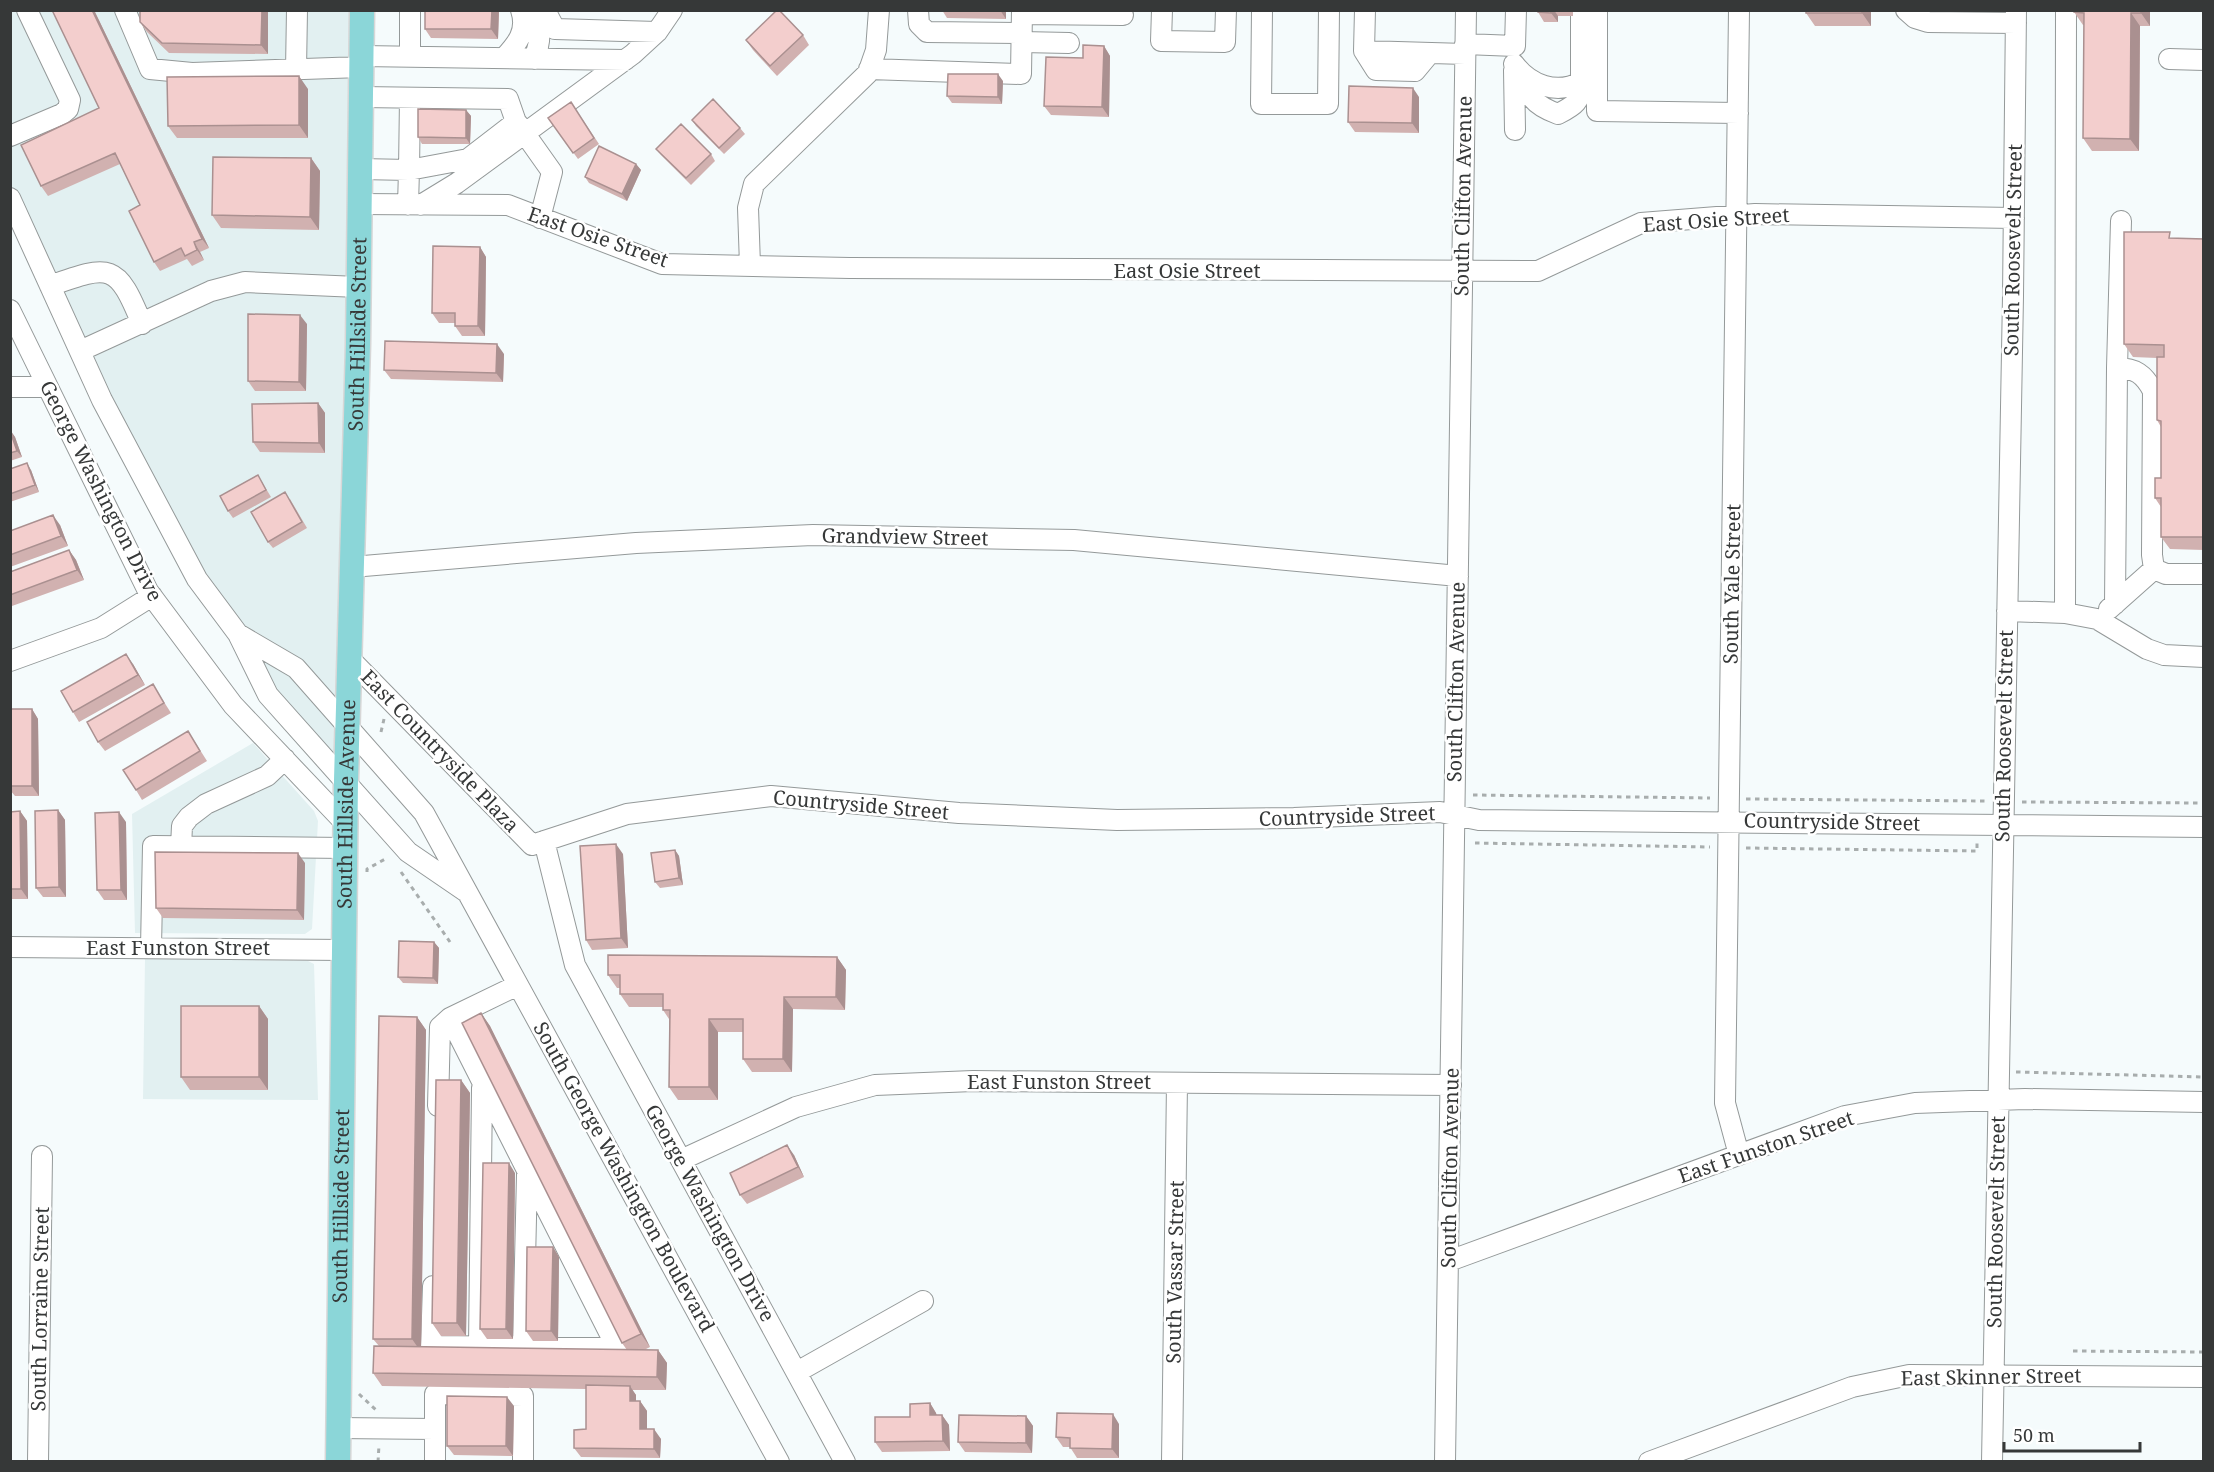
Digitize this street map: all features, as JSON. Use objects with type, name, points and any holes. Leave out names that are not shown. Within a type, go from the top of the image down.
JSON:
[{"type":"main road","name":"South Hillside Street","points":[[348,657],[352,567],[362,10]]},
{"type":"main road","name":"South Hillside Avenue","points":[[345,950],[348,657]]},
{"type":"main road","name":"South Hillside Street","points":[[338,1461],[345,950]]},
{"type":"street","points":[[10,136],[62,114],[68,109],[70,100],[27,10]]},
{"type":"street","points":[[125,10],[150,69],[192,73],[296,70],[410,56],[625,60]]},
{"type":"street","points":[[296,70],[297,10]]},
{"type":"street","points":[[410,10],[410,56]]},
{"type":"street","points":[[504,58],[521,36],[525,22],[521,10]]},
{"type":"street","points":[[528,10],[538,22],[542,36],[534,58]]},
{"type":"street","points":[[545,10],[555,29],[657,33]]},
{"type":"street","points":[[360,169],[409,170],[468,159],[521,128],[625,60],[657,33],[672,10]]},
{"type":"street","points":[[750,266],[748,207],[754,184],[869,69],[876,50],[879,10]]},
{"type":"street","points":[[918,10],[919,24],[927,32],[1123,15]]},
{"type":"street","points":[[1162,10],[1161,41],[1225,42],[1226,10]]},
{"type":"street","points":[[1262,10],[1261,104],[1328,104],[1329,10]]},
{"type":"street","points":[[1365,10],[1364,51],[1376,70],[1415,71],[1430,53],[1465,49],[1517,61],[1533,82],[1557,89],[1581,82],[1581,10]]},
{"type":"street","name":"South Clifton Avenue","points":[[1445,1461],[1466,10]]},
{"type":"street","points":[[1515,130],[1516,10]]},
{"type":"street","points":[[1597,10],[1597,111],[1738,113]]},
{"type":"street","name":"South Yale Street","points":[[1739,10],[1725,1103],[1739,1155]]},
{"type":"street","points":[[1906,10],[1915,18],[1928,22],[2016,17]]},
{"type":"street","points":[[2065,613],[2066,10]]},
{"type":"street","name":"South Roosevelt Street","points":[[1992,1461],[2016,17]]},
{"type":"street","points":[[869,69],[1021,74],[1022,25]]},
{"type":"street","points":[[1022,25],[1069,43]]},
{"type":"street","points":[[2169,60],[2204,60]]},
{"type":"street","points":[[361,97],[508,99],[521,128],[552,172],[540,218]]},
{"type":"street","points":[[410,98],[409,170],[415,205],[459,181],[521,128]]},
{"type":"street","points":[[446,163],[459,181]]},
{"type":"street","name":"South George Washington Boulevard","points":[[10,198],[102,400],[196,579],[238,634],[268,695],[408,852],[467,893]]},
{"type":"street","name":"East Osie Street","points":[[359,204],[508,206],[663,264],[1462,273],[1538,271],[1641,223],[1736,215],[2014,218]]},
{"type":"street","points":[[2115,604],[2121,220]]},
{"type":"street","points":[[50,286],[92,271],[104,272],[120,280],[127,288],[142,324]]},
{"type":"street","points":[[80,351],[211,291],[245,282],[358,287]]},
{"type":"street","name":"George Washington Drive","points":[[10,310],[152,596],[233,705],[285,759],[347,837]]},
{"type":"street","points":[[2117,368],[2133,368],[2147,379],[2153,391],[2152,555],[2154,569]]},
{"type":"street","points":[[10,387],[47,387]]},
{"type":"street","name":"Grandview Street","points":[[352,567],[636,543],[813,535],[1074,540],[1458,576]]},
{"type":"street","points":[[2097,620],[2154,569]]},
{"type":"street","points":[[2154,569],[2166,574],[2204,574]]},
{"type":"street","points":[[10,661],[101,628],[152,596]]},
{"type":"street","points":[[2007,611],[2065,613],[2097,620],[2147,649],[2164,655],[2204,657]]},
{"type":"street","name":"South George Washington Boulevard","points":[[238,634],[297,668],[424,813],[779,1461]]},
{"type":"street","name":"East Countryside Plaza","points":[[348,657],[538,843]]},
{"type":"street","points":[[181,846],[182,826],[189,817],[206,804],[267,776],[285,759]]},
{"type":"street","name":"Countryside Street","points":[[538,843],[627,814],[771,796],[959,813],[1117,820],[1294,818],[1440,812],[1479,820],[2204,827]]},
{"type":"street","points":[[151,948],[153,846],[347,837]]},
{"type":"street","name":"George Washington Drive","points":[[538,843],[574,965],[845,1461]]},
{"type":"street","name":"East Funston Street","points":[[10,947],[345,950]]},
{"type":"street","points":[[438,1121],[440,1027],[450,1018],[518,985]]},
{"type":"street","points":[[434,1263],[431,1346],[616,1348],[450,1018]]},
{"type":"street","name":"East Funston Street","points":[[681,1160],[796,1107],[875,1085],[973,1081],[1451,1085]]},
{"type":"street","name":"South Vassar Street","points":[[1172,1461],[1177,1083]]},
{"type":"street","points":[[479,1346],[482,1085]]},
{"type":"street","name":"East Funston Street","points":[[1449,1261],[1845,1116],[1915,1103],[1999,1100],[2204,1102]]},
{"type":"street","name":"South Lorraine Street","points":[[38,1461],[42,1156]]},
{"type":"street","points":[[523,1347],[526,1172]]},
{"type":"street","points":[[797,1372],[923,1301]]},
{"type":"street","name":"East Skinner Street","points":[[1649,1461],[1852,1388],[1909,1375],[2204,1377]]},
{"type":"street","points":[[435,1461],[435,1394],[523,1396],[523,1461]]},
{"type":"street","points":[[338,1428],[435,1429]]},
{"type":"path","points":[[381,732],[384,716]]},
{"type":"path","points":[[1471,795],[2204,803]]},
{"type":"path","points":[[367,880],[368,869],[390,856]]},
{"type":"path","points":[[396,865],[450,942]]},
{"type":"path","points":[[2013,1072],[2204,1077]]},
{"type":"path","points":[[2073,1351],[2204,1352]]},
{"type":"path","points":[[357,1392],[379,1412],[378,1461]]},
{"type":"shaded area","points":[[10,11],[361,11],[346,780],[268,695],[197,579],[11,198]]},
{"type":"shaded area","points":[[253,743],[314,811],[318,821],[312,929],[305,934],[135,933],[132,814]]},
{"type":"shaded area","points":[[145,959],[308,961],[314,964],[318,1100],[143,1099]]},
{"type":"building","points":[[52,10],[92,10],[202,239],[194,242],[197,250],[185,256],[181,248],[154,262],[129,211],[140,205],[115,153],[41,186],[21,145],[99,108]]},
{"type":"building","points":[[140,10],[262,10],[261,45],[162,43],[140,22]]},
{"type":"building","points":[[425,10],[492,10],[491,29],[425,29]]},
{"type":"building","points":[[777,10],[803,35],[770,66],[746,40]]},
{"type":"building","points":[[1538,10],[1551,10],[1551,13],[1538,12]]},
{"type":"building","points":[[1806,10],[1862,10],[1862,13],[1806,13]]},
{"type":"building","points":[[2074,10],[2141,10],[2141,13],[2131,13],[2130,139],[2083,138],[2084,13],[2074,12]]},
{"type":"building","points":[[1083,45],[1104,46],[1102,107],[1044,106],[1046,57],[1083,58]]},
{"type":"building","points":[[948,74],[998,74],[998,97],[947,96]]},
{"type":"building","points":[[299,76],[299,125],[168,126],[167,77]]},
{"type":"building","points":[[1349,86],[1413,88],[1412,123],[1348,122]]},
{"type":"building","points":[[713,99],[740,128],[719,148],[692,120]]},
{"type":"building","points":[[571,102],[594,138],[573,153],[548,118]]},
{"type":"building","points":[[418,109],[466,110],[466,138],[418,137]]},
{"type":"building","points":[[681,124],[711,154],[686,178],[656,149]]},
{"type":"building","points":[[599,146],[636,164],[622,194],[585,177]]},
{"type":"building","points":[[213,157],[311,158],[310,217],[212,215]]},
{"type":"building","points":[[2124,232],[2170,232],[2169,238],[2204,239],[2204,537],[2161,537],[2161,498],[2155,498],[2155,478],[2161,478],[2161,421],[2157,420],[2157,357],[2164,357],[2164,345],[2124,344]]},
{"type":"building","points":[[433,246],[480,247],[478,326],[455,326],[455,313],[432,313]]},
{"type":"building","points":[[248,314],[300,315],[299,382],[248,381]]},
{"type":"building","points":[[385,341],[497,344],[496,373],[384,370]]},
{"type":"building","points":[[318,403],[319,443],[253,442],[252,404]]},
{"type":"building","points":[[10,431],[17,451],[10,453]]},
{"type":"building","points":[[27,463],[35,485],[10,494],[10,469]]},
{"type":"building","points":[[258,475],[266,490],[228,511],[220,496]]},
{"type":"building","points":[[285,492],[302,522],[268,542],[251,512]]},
{"type":"building","points":[[53,515],[61,536],[10,555],[10,531]]},
{"type":"building","points":[[69,550],[77,570],[10,595],[10,572]]},
{"type":"building","points":[[126,654],[138,675],[73,712],[61,691]]},
{"type":"building","points":[[153,684],[164,703],[98,742],[87,722]]},
{"type":"building","points":[[10,709],[32,709],[32,786],[10,786]]},
{"type":"building","points":[[188,731],[200,751],[136,790],[123,770]]},
{"type":"building","points":[[58,810],[59,887],[36,888],[35,811]]},
{"type":"building","points":[[20,811],[21,889],[10,889],[10,812]]},
{"type":"building","points":[[119,812],[121,890],[97,890],[95,813]]},
{"type":"building","points":[[616,844],[621,938],[586,940],[580,846]]},
{"type":"building","points":[[675,850],[679,878],[655,882],[651,853]]},
{"type":"building","points":[[155,852],[298,853],[297,910],[156,908]]},
{"type":"building","points":[[399,941],[434,942],[433,978],[398,977]]},
{"type":"building","points":[[608,955],[837,957],[836,997],[784,997],[783,1059],[743,1059],[743,1019],[709,1019],[709,1087],[669,1087],[670,1010],[663,1010],[663,994],[620,994],[620,975],[608,975]]},
{"type":"building","points":[[181,1006],[259,1006],[259,1077],[181,1077]]},
{"type":"building","points":[[481,1013],[641,1334],[622,1343],[462,1023]]},
{"type":"building","points":[[379,1016],[417,1017],[412,1339],[373,1339]]},
{"type":"building","points":[[436,1080],[461,1080],[457,1323],[432,1323]]},
{"type":"building","points":[[787,1145],[798,1167],[740,1195],[730,1173]]},
{"type":"building","points":[[483,1163],[509,1163],[506,1329],[480,1329]]},
{"type":"building","points":[[527,1247],[553,1247],[551,1331],[526,1331]]},
{"type":"building","points":[[374,1346],[658,1350],[657,1377],[373,1373]]},
{"type":"building","points":[[586,1385],[630,1386],[630,1401],[640,1401],[640,1429],[654,1429],[654,1449],[574,1448],[574,1430],[586,1429]]},
{"type":"building","points":[[447,1396],[507,1397],[506,1446],[447,1446]]},
{"type":"building","points":[[930,1403],[930,1415],[942,1415],[943,1441],[875,1442],[875,1417],[910,1417],[910,1404]]},
{"type":"building","points":[[1057,1413],[1113,1414],[1112,1449],[1070,1448],[1070,1438],[1056,1437]]},
{"type":"building","points":[[959,1415],[1026,1416],[1026,1443],[958,1442]]}]
